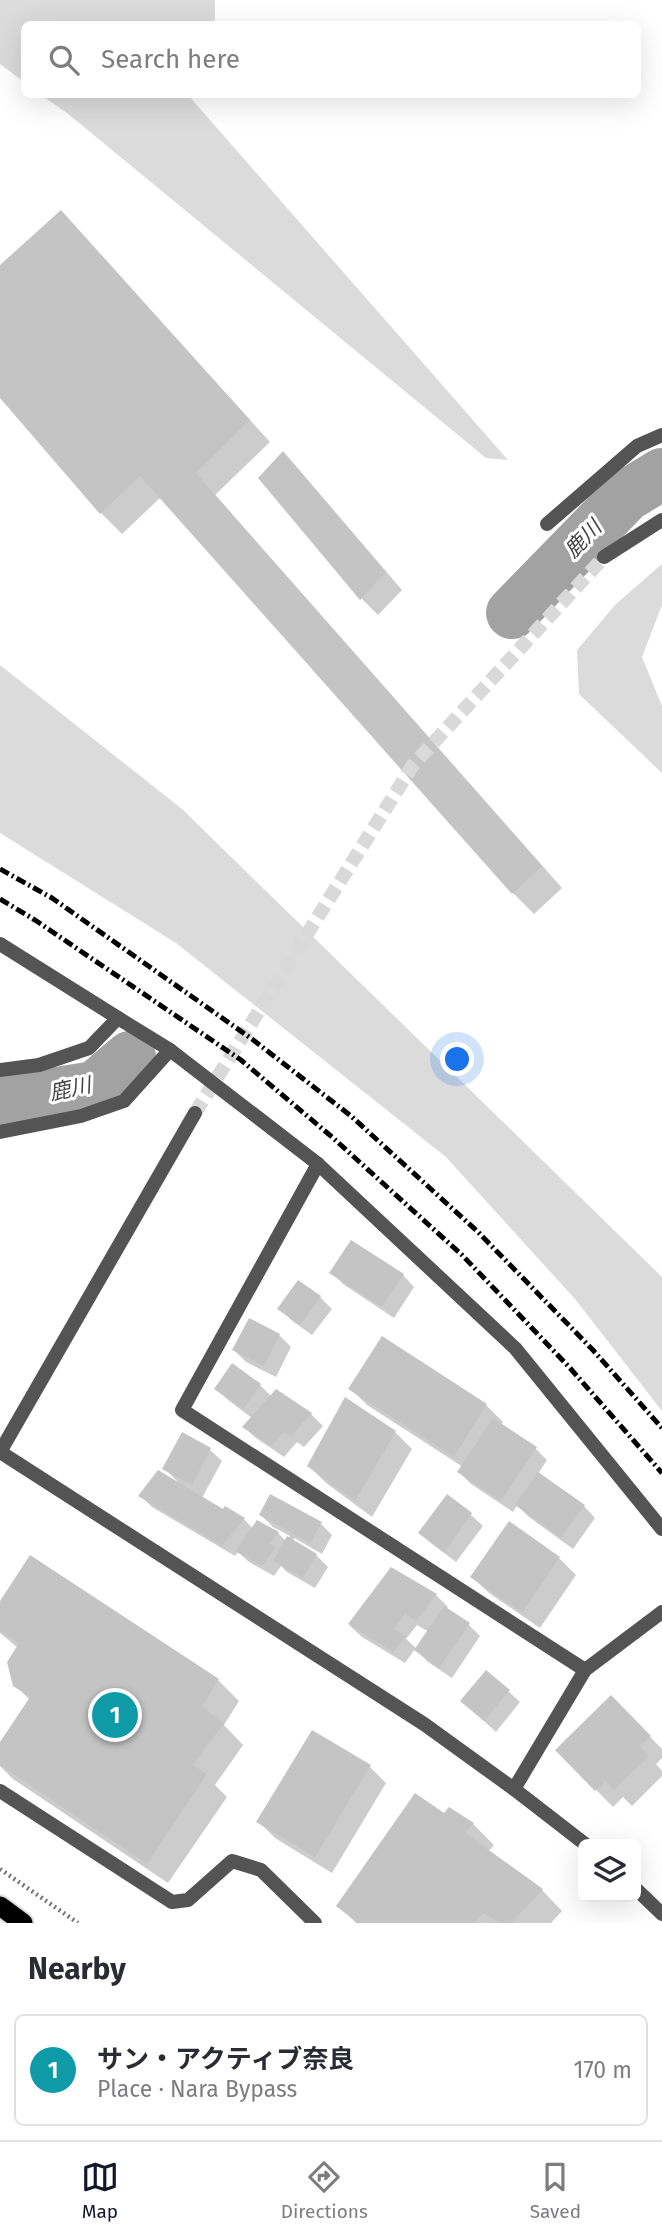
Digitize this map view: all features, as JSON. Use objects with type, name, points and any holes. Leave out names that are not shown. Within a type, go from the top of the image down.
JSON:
[{"type":"highway","points":[[0,1906],[23,1923]]},
{"type":"street","points":[[547,524],[637,446],[662,435]]},
{"type":"street","points":[[604,557],[662,520]]},
{"type":"street","points":[[0,944],[170,1050],[318,1164],[515,1348],[662,1529]]},
{"type":"street","points":[[0,1070],[39,1065],[89,1048],[118,1018]]},
{"type":"street","points":[[0,1132],[81,1116],[124,1101],[170,1050]]},
{"type":"street","points":[[195,1113],[0,1452],[424,1724],[579,1839]]},
{"type":"street","points":[[318,1164],[182,1410],[585,1670]]},
{"type":"street","points":[[514,1789],[585,1670],[662,1612]]},
{"type":"street","points":[[0,1791],[172,1902],[188,1900],[232,1861],[261,1870],[315,1923]]},
{"type":"street","points":[[641,1894],[662,1914]]},
{"type":"path","points":[[0,1869],[78,1923]]},
{"type":"shaded area","points":[[0,0],[215,0],[215,21],[21,21],[21,80],[0,64]]},
{"type":"shaded area","points":[[45,98],[191,98],[508,460],[486,458]]},
{"type":"shaded area","points":[[662,564],[662,605],[642,657],[662,706],[662,773],[579,694],[577,650],[616,604]]},
{"type":"shaded area","points":[[0,665],[182,809],[662,1277],[662,1411],[575,1299],[446,1157],[176,943],[0,833]]},
{"type":"building","points":[[61,210],[250,420],[196,473],[542,866],[512,894],[140,476],[100,514],[0,398],[0,265]]},
{"type":"building","points":[[283,451],[386,572],[360,600],[258,478]]},
{"type":"building","points":[[351,1240],[404,1274],[382,1307],[329,1273]]},
{"type":"building","points":[[298,1280],[321,1296],[300,1325],[277,1309]]},
{"type":"building","points":[[249,1318],[280,1334],[264,1366],[232,1350]]},
{"type":"building","points":[[382,1336],[487,1404],[454,1457],[348,1389]]},
{"type":"building","points":[[232,1363],[261,1384],[243,1409],[214,1389]]},
{"type":"building","points":[[276,1389],[312,1413],[291,1436],[284,1432],[271,1446],[242,1427]]},
{"type":"building","points":[[345,1397],[396,1431],[355,1501],[307,1466]]},
{"type":"building","points":[[493,1418],[537,1447],[501,1501],[457,1472]]},
{"type":"building","points":[[182,1432],[211,1448],[192,1485],[162,1469]]},
{"type":"building","points":[[158,1470],[223,1509],[225,1506],[245,1518],[222,1546],[138,1496]]},
{"type":"building","points":[[538,1472],[585,1505],[561,1538],[515,1505]]},
{"type":"building","points":[[270,1494],[322,1522],[310,1543],[259,1515]]},
{"type":"building","points":[[447,1494],[472,1513],[444,1552],[418,1533]]},
{"type":"building","points":[[257,1520],[279,1532],[270,1544],[275,1547],[262,1566],[235,1551]]},
{"type":"building","points":[[509,1521],[560,1557],[522,1613],[470,1577]]},
{"type":"building","points":[[287,1536],[317,1554],[303,1578],[273,1561]]},
{"type":"building","points":[[30,1555],[219,1679],[202,1707],[224,1723],[193,1765],[207,1774],[147,1864],[0,1765],[0,1742],[30,1697],[13,1686],[7,1662],[19,1643],[0,1631],[0,1601]]},
{"type":"building","points":[[391,1567],[437,1594],[416,1621],[405,1614],[394,1629],[406,1636],[393,1652],[348,1624]]},
{"type":"building","points":[[444,1606],[470,1623],[439,1668],[414,1650]]},
{"type":"building","points":[[486,1670],[510,1690],[484,1721],[460,1701]]},
{"type":"building","points":[[611,1695],[651,1736],[640,1746],[649,1756],[614,1790],[605,1781],[595,1791],[555,1750]]},
{"type":"building","points":[[312,1730],[371,1765],[315,1857],[256,1822]]},
{"type":"building","points":[[415,1793],[444,1813],[449,1807],[474,1823],[465,1833],[543,1889],[511,1923],[499,1923],[483,1913],[474,1923],[358,1923],[336,1906]]},
{"type":"waterway","name":"鹿川","points":[[512,613],[626,496],[662,474]]},
{"type":"waterway","name":"鹿川","points":[[0,1102],[95,1087],[130,1057]]},
{"type":"tunnel","points":[[195,1113],[413,765],[604,557]]},
{"type":"railway","points":[[0,869],[52,898],[252,1039],[351,1116],[478,1232],[592,1349],[662,1428]]},
{"type":"railway","points":[[0,899],[241,1060],[332,1137],[462,1255],[570,1368],[662,1473]]},
{"type":"place","name":"サン・アクティブ奈良","points":[[115,1715]]}]
